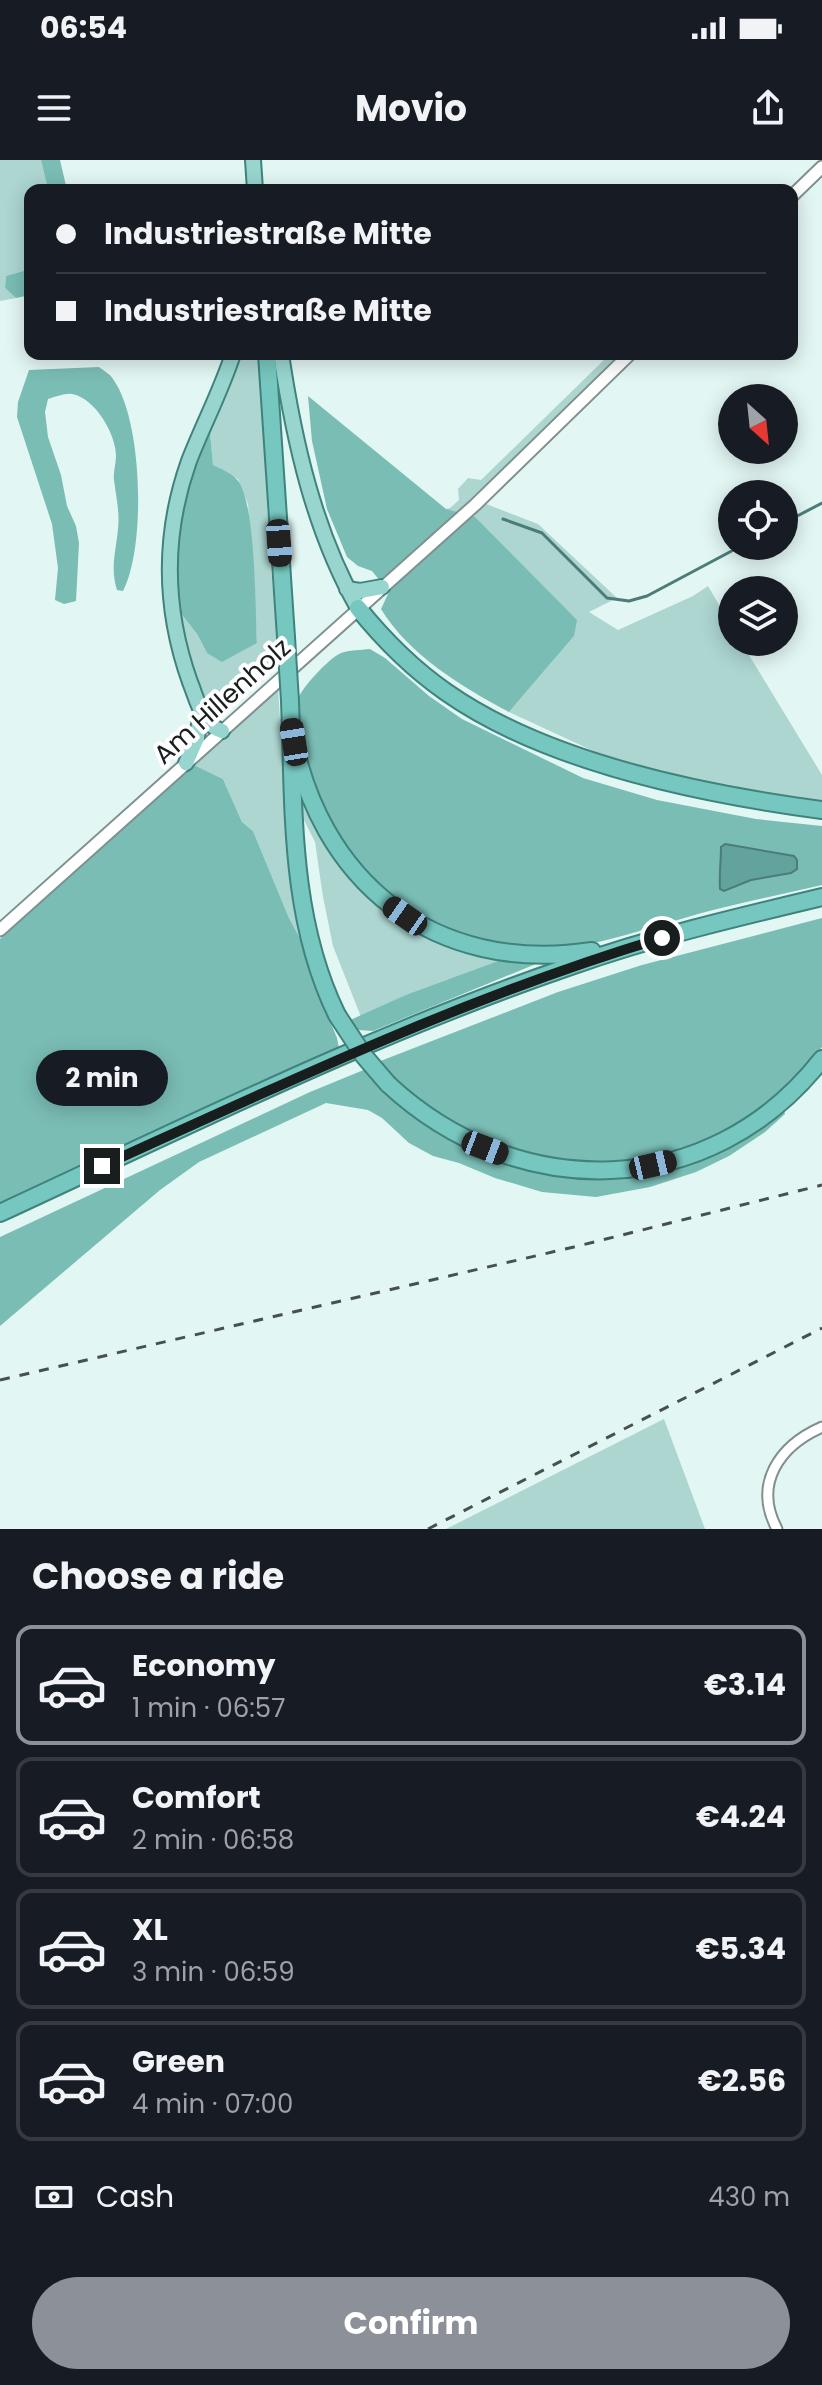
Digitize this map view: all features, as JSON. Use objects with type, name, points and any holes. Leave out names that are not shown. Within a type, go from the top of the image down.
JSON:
[{"type":"highway","points":[[267,360],[299,885],[313,956],[337,1015],[364,1056],[388,1084],[433,1121],[467,1140],[521,1161],[559,1168],[616,1170],[671,1161],[730,1138],[779,1104],[822,1059]]},
{"type":"highway","points":[[358,608],[389,643],[429,680],[471,709],[523,735],[584,758],[654,778],[712,792],[822,810]]},
{"type":"highway","points":[[291,727],[311,801],[328,835],[356,873],[405,916],[452,939],[512,954],[562,955],[645,943]]},
{"type":"highway","points":[[0,1213],[474,1001],[645,943],[822,897]]},
{"type":"main road","points":[[253,160],[255,184]]},
{"type":"main road","points":[[222,731],[214,729],[201,710],[175,631],[169,555],[174,514],[185,474],[231,360]]},
{"type":"main road","points":[[282,360],[311,493],[328,547],[358,608]]},
{"type":"main road","points":[[347,589],[360,591],[382,587]]},
{"type":"main road","points":[[186,763],[197,738],[201,710]]},
{"type":"street","points":[[798,190],[822,167]]},
{"type":"street","name":"Am Hillenholz","points":[[0,930],[475,505],[624,360]]},
{"type":"street","points":[[777,1529],[768,1504],[773,1471],[779,1458],[792,1445],[822,1427]]},
{"type":"shaded area","points":[[0,160],[41,160],[47,184],[24,184],[24,271],[6,276],[5,288],[16,298],[0,301]]},
{"type":"shaded area","points":[[41,160],[60,160],[66,184],[47,184]]},
{"type":"shaded area","points":[[24,271],[24,296],[16,298],[5,288],[6,276]]},
{"type":"shaded area","points":[[235,360],[259,360],[277,664],[224,713],[213,717],[183,641],[176,607],[207,653],[257,643],[248,504],[238,479],[213,465],[210,433],[204,434]]},
{"type":"shaded area","points":[[604,360],[634,360],[486,504],[538,524],[617,598],[589,612],[618,630],[708,586],[718,603],[718,656],[750,656],[822,775],[822,804],[759,799],[617,762],[509,712],[574,636],[446,509],[459,500],[458,489],[468,478],[481,480]]},
{"type":"shaded area","points":[[99,367],[113,379],[123,398],[130,423],[138,484],[135,546],[123,591],[117,590],[114,567],[118,529],[114,477],[116,456],[112,438],[103,418],[89,402],[69,394],[48,399],[45,412],[48,437],[79,543],[76,601],[64,604],[55,600],[58,568],[52,524],[17,417],[18,402],[29,370]]},
{"type":"shaded area","points":[[308,396],[446,509],[475,517],[577,620],[574,636],[509,712],[455,681],[406,641],[381,609],[389,592],[372,571],[358,566],[347,557],[327,509],[312,441]]},
{"type":"shaded area","points":[[210,432],[213,465],[237,479],[245,495],[255,584],[257,643],[222,662],[207,653],[176,607],[179,511],[204,434]]},
{"type":"shaded area","points":[[370,649],[462,719],[583,778],[657,800],[756,819],[822,826],[822,885],[716,909],[594,943],[549,950],[503,947],[443,926],[402,901],[356,858],[329,818],[310,773],[297,711],[299,697],[315,675],[336,656],[348,651]],"holes":[[[725,844],[794,856],[791,873],[751,880],[724,891],[720,889]]]},
{"type":"shaded area","points":[[278,687],[303,944],[253,831],[242,822],[223,779],[194,765]]},
{"type":"shaded area","points":[[194,765],[223,779],[242,822],[253,831],[303,944],[311,975],[339,1048],[0,1206],[0,939]]},
{"type":"shaded area","points":[[296,770],[364,889],[506,958],[408,994],[361,1017],[333,946],[315,842],[304,820]]},
{"type":"shaded area","points":[[725,844],[794,856],[797,869],[791,873],[751,880],[724,891],[720,889],[720,878],[721,847]]},
{"type":"shaded area","points":[[822,918],[822,1047],[805,1069],[774,1099],[724,1133],[686,1149],[653,1158],[612,1163],[557,1161],[498,1147],[413,1100],[378,1062],[558,992],[642,965]]},
{"type":"shaded area","points":[[506,958],[543,961],[373,1031],[358,1030],[348,1021],[408,994]]},
{"type":"shaded area","points":[[366,1069],[447,1136],[502,1161],[541,1171],[641,1172],[783,1106],[785,1114],[729,1156],[696,1172],[650,1187],[596,1197],[542,1192],[495,1178],[433,1156],[409,1143],[382,1118],[368,1110],[326,1103],[199,1162],[160,1190],[0,1326],[0,1237],[310,1092]]},
{"type":"shaded area","points":[[664,1419],[705,1529],[446,1529]]},
{"type":"waterway","points":[[798,516],[822,503]]},
{"type":"waterway","points":[[503,519],[542,533],[607,598],[629,601],[647,596],[718,558]]},
{"type":"railway","points":[[0,1380],[574,1247],[822,1185]]},
{"type":"railway","points":[[428,1529],[822,1328]]},
{"type":"route","points":[[102,1166],[474,1001],[573,965],[662,938]]}]
